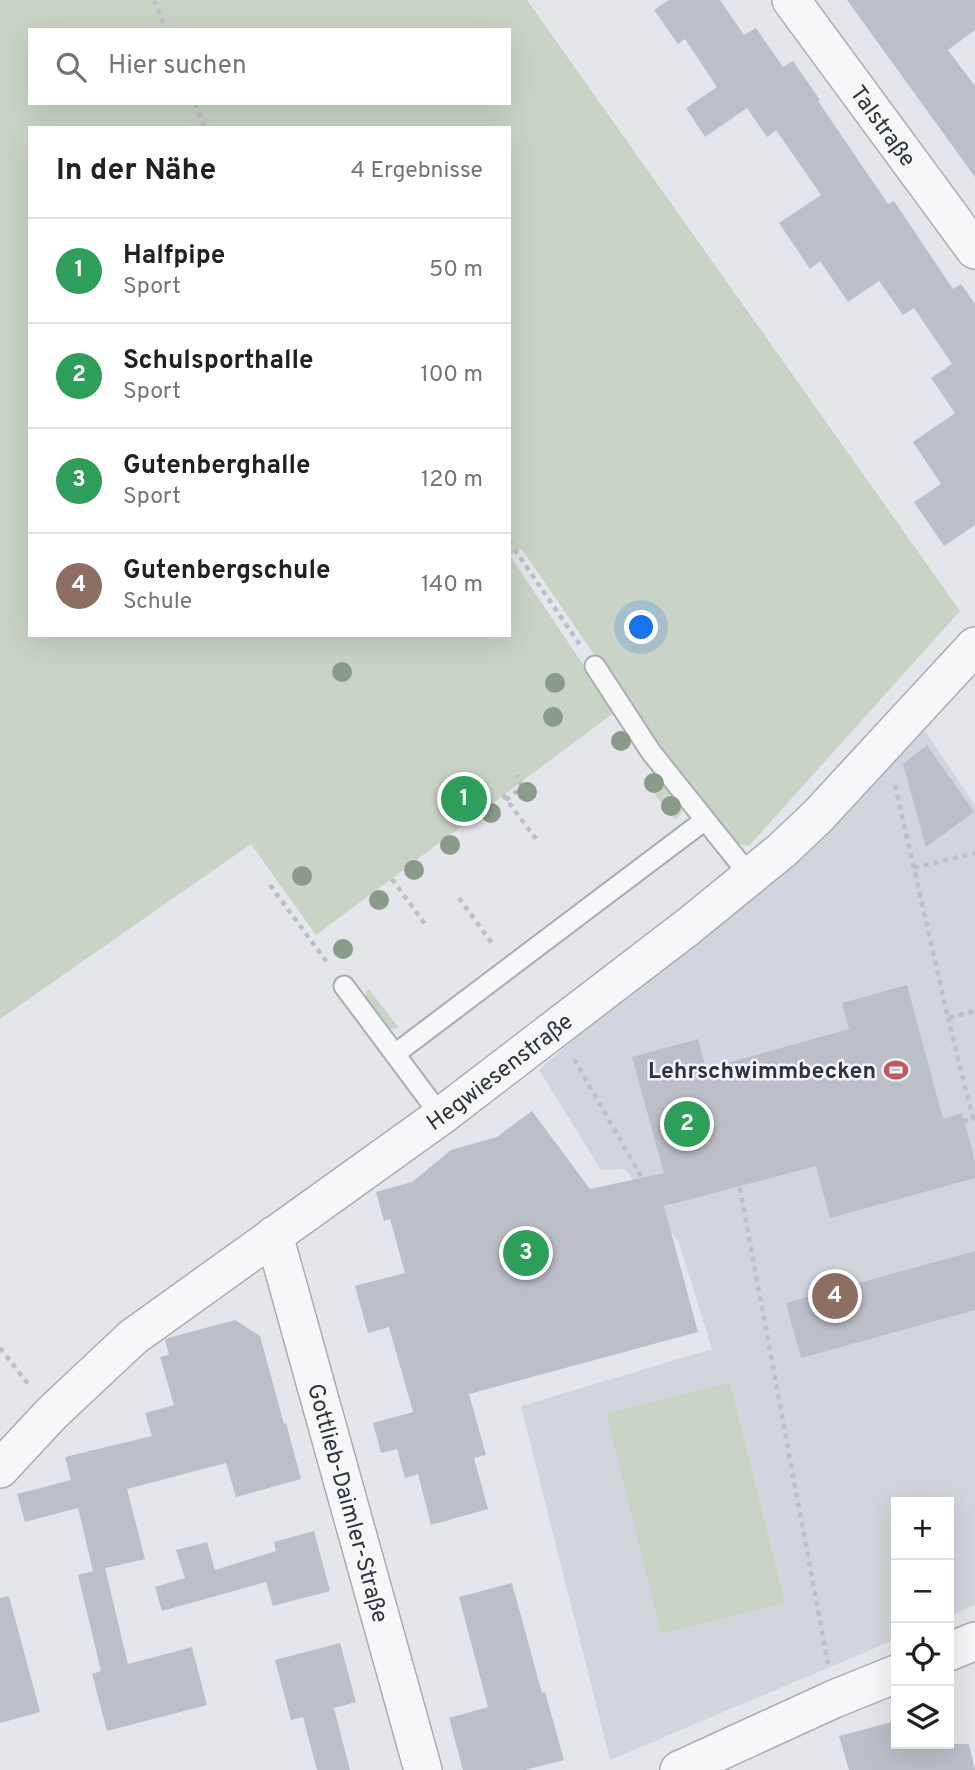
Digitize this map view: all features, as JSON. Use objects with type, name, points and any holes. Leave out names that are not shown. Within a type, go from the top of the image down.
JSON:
[{"type":"street","name":"Talstraße","points":[[791,0],[975,250]]},
{"type":"street","name":"Hegwiesenstraße","points":[[0,1469],[52,1413],[132,1337],[441,1116],[690,926],[781,851],[818,816],[975,646]]},
{"type":"street","name":"Gottlieb-Daimler-Straße","points":[[274,1235],[423,1770]]},
{"type":"street","points":[[954,1650],[975,1641]]},
{"type":"street","points":[[679,1770],[891,1676]]},
{"type":"lane","points":[[594,666],[651,752],[750,876]]},
{"type":"lane","points":[[395,1054],[705,820]]},
{"type":"lane","points":[[344,986],[441,1116]]},
{"type":"path","points":[[154,0],[165,28]]},
{"type":"path","points":[[196,105],[204,126]]},
{"type":"path","points":[[511,544],[594,666]]},
{"type":"path","points":[[568,1048],[654,1199],[973,1119],[885,744]]},
{"type":"path","points":[[517,775],[521,783],[517,791],[505,797],[536,839]]},
{"type":"path","points":[[914,868],[975,853]]},
{"type":"path","points":[[392,879],[425,924]]},
{"type":"path","points":[[270,886],[344,986]]},
{"type":"path","points":[[948,1018],[975,1011]]},
{"type":"path","points":[[738,1178],[834,1699]]},
{"type":"path","points":[[0,1348],[52,1413]]},
{"type":"shaded area","points":[[925,731],[975,805],[975,1605],[954,1614],[954,1497],[891,1497],[891,1641],[610,1760],[521,1406],[712,1349],[679,1243],[625,1169],[601,1170],[539,1070]]},
{"type":"green space","points":[[0,0],[527,0],[960,611],[749,846],[741,845],[628,704],[521,548],[511,555],[511,126],[28,126],[28,637],[511,637],[511,557],[615,712],[316,935],[251,844],[0,1019]]},
{"type":"green space","points":[[654,773],[660,775],[682,804],[681,813],[675,820],[643,779]]},
{"type":"green space","points":[[369,989],[398,1027],[389,1028],[366,999]]},
{"type":"green space","points":[[730,1383],[785,1603],[661,1634],[606,1414]]},
{"type":"building","points":[[669,0],[720,0],[744,35],[756,28],[783,67],[793,61],[888,204],[894,201],[953,289],[961,284],[975,304],[975,525],[944,546],[914,502],[941,484],[913,442],[955,413],[931,378],[952,364],[914,308],[903,315],[879,281],[848,302],[820,261],[810,269],[779,223],[821,195],[776,130],[767,137],[747,108],[705,137],[686,108],[717,87],[685,39],[678,44],[654,10]]},
{"type":"building","points":[[847,0],[975,0],[975,30],[948,50],[975,86],[975,177]]},
{"type":"building","points":[[927,745],[974,812],[926,847],[903,764]]},
{"type":"building","points":[[907,985],[943,1119],[962,1113],[975,1161],[975,1178],[830,1218],[816,1166],[664,1206],[698,1332],[469,1394],[486,1455],[474,1458],[488,1509],[431,1525],[418,1474],[405,1478],[397,1449],[381,1453],[373,1423],[413,1412],[389,1327],[368,1333],[355,1286],[405,1273],[390,1219],[384,1221],[376,1192],[412,1182],[451,1150],[497,1137],[532,1111],[590,1189],[664,1173],[632,1057],[698,1039],[706,1069],[849,1029],[842,1003]]},
{"type":"building","points":[[975,1251],[975,1310],[801,1358],[786,1303]]},
{"type":"building","points":[[235,1320],[260,1336],[301,1479],[236,1497],[226,1463],[127,1489],[145,1559],[93,1571],[78,1508],[25,1522],[17,1494],[71,1480],[65,1457],[152,1436],[145,1413],[174,1405],[160,1357],[169,1355],[165,1340]]},
{"type":"building","points":[[314,1531],[330,1591],[273,1606],[266,1582],[162,1611],[155,1587],[185,1578],[176,1550],[207,1542],[215,1570],[276,1551],[274,1542]]},
{"type":"building","points":[[105,1568],[128,1664],[192,1647],[207,1705],[107,1731],[92,1674],[101,1671],[78,1575]]},
{"type":"building","points":[[512,1583],[542,1693],[545,1692],[564,1760],[525,1770],[463,1770],[449,1718],[488,1707],[459,1597]]},
{"type":"building","points":[[9,1596],[40,1712],[0,1723],[0,1598]]},
{"type":"building","points":[[340,1643],[356,1702],[334,1708],[350,1770],[317,1770],[303,1717],[291,1720],[275,1660]]},
{"type":"building","points":[[891,1722],[891,1749],[954,1749],[954,1744],[969,1744],[975,1770],[849,1770],[839,1736]]},
{"type":"place","name":"Halfpipe","points":[[464,799]]},
{"type":"place","name":"Lehrschwimmbecken","points":[[896,1070]]},
{"type":"place","name":"Schulsporthalle","points":[[687,1124]]},
{"type":"place","name":"Gutenberghalle","points":[[526,1253]]},
{"type":"place","name":"Gutenbergschule","points":[[835,1296]]}]
